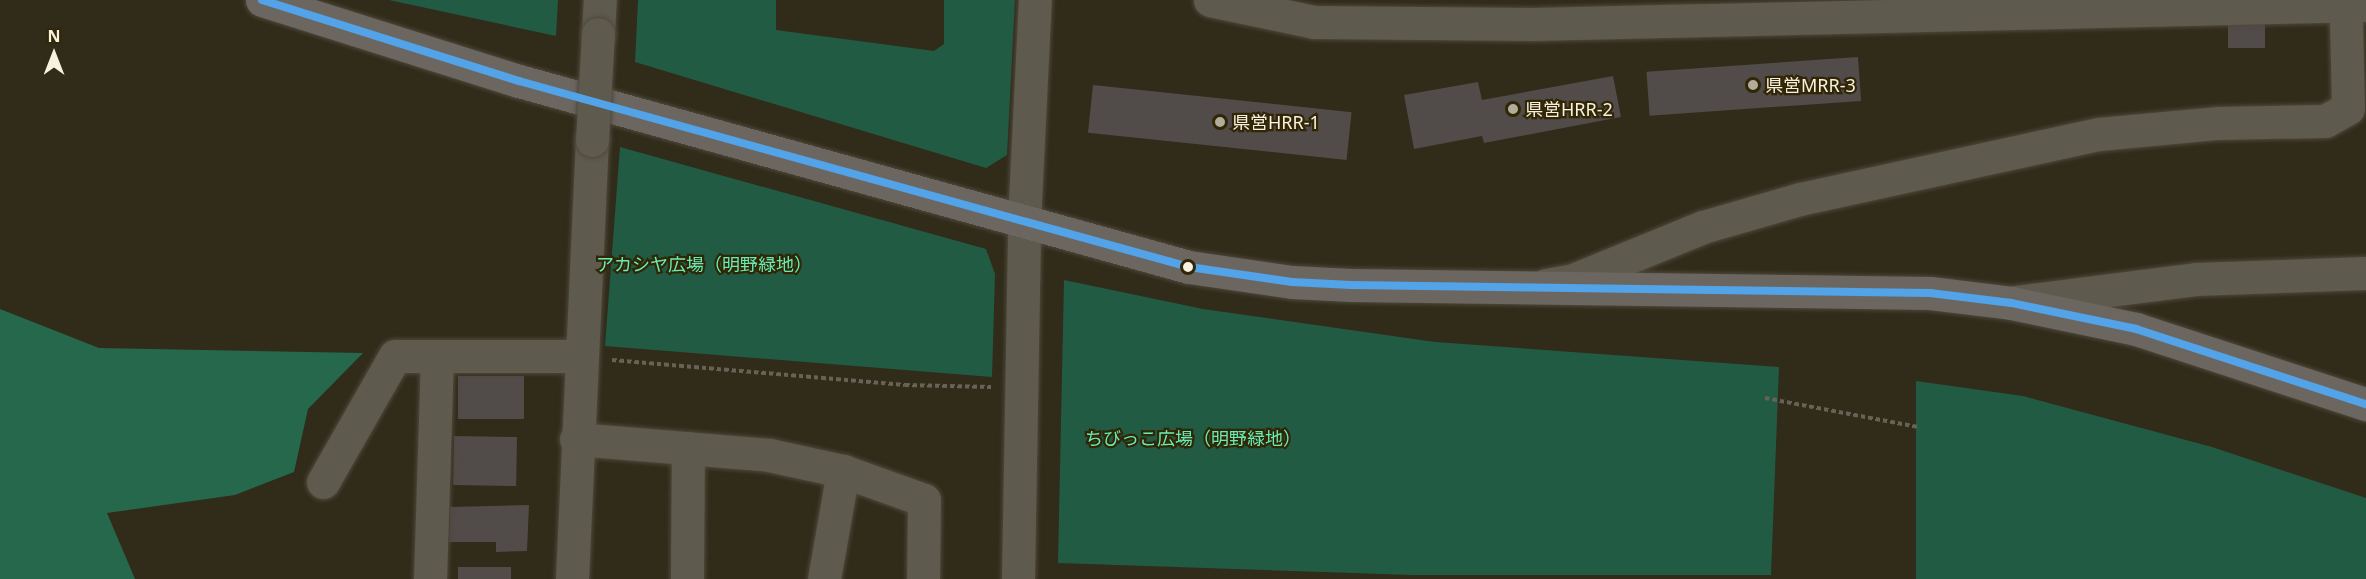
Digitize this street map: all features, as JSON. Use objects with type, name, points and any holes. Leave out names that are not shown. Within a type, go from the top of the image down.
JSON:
[{"type":"main road","points":[[262,0],[474,67],[1146,258],[1248,277],[1351,285],[1863,290],[2011,303],[2192,344],[2366,404]]},
{"type":"street","points":[[572,579],[576,439],[594,358],[592,140],[600,0]]},
{"type":"street","points":[[1018,579],[1024,222],[1035,0]]},
{"type":"street","points":[[1210,0],[1314,22],[1533,24],[1951,8],[2349,3],[2346,19],[2348,108],[2325,122],[2218,123],[2099,134],[1800,199],[1703,227],[1573,280],[1543,286]]},
{"type":"street","points":[[2011,303],[2196,279],[2366,273]]},
{"type":"street","points":[[323,482],[395,356],[594,358]]},
{"type":"street","points":[[430,579],[437,358]]},
{"type":"street","points":[[576,439],[769,455],[843,471],[924,500],[923,579]]},
{"type":"street","points":[[687,579],[688,448]]},
{"type":"street","points":[[824,579],[843,471]]},
{"type":"path","points":[[594,358],[905,385],[1022,387]]},
{"type":"path","points":[[1765,398],[1918,427]]},
{"type":"green space","points":[[389,0],[558,0],[556,36]]},
{"type":"green space","points":[[638,0],[776,0],[776,30],[934,51],[944,44],[944,0],[1015,0],[1007,155],[986,168],[635,62]]},
{"type":"green space","name":"アカシヤ広場（明野緑地）","points":[[620,147],[986,249],[995,274],[992,377],[605,346]]},
{"type":"green space","name":"ちびっこ広場（明野緑地）","points":[[1064,280],[1203,309],[1435,342],[1779,367],[1771,575],[1412,575],[1058,563]]},
{"type":"green space","points":[[0,309],[99,348],[363,353],[308,409],[294,472],[235,495],[107,513],[135,579],[0,579]]},
{"type":"green space","points":[[1916,381],[2023,396],[2212,447],[2366,498],[2366,579],[1916,579]]},
{"type":"building","points":[[2228,18],[2265,18],[2265,48],[2228,48]]},
{"type":"building","name":"県営MRR-3","points":[[1858,57],[1861,101],[1650,116],[1647,72]]},
{"type":"building","name":"県営HRR-2","points":[[1613,76],[1621,117],[1484,143],[1482,136],[1414,149],[1404,95],[1478,82],[1482,100]]},
{"type":"building","name":"県営HRR-1","points":[[1093,85],[1352,112],[1347,160],[1088,133]]},
{"type":"building","points":[[458,376],[524,376],[524,419],[458,419]]},
{"type":"building","points":[[454,436],[517,437],[516,486],[453,485]]},
{"type":"building","points":[[529,505],[527,551],[496,552],[496,542],[449,542],[450,507]]},
{"type":"building","points":[[458,567],[511,567],[511,579],[458,579]]},
{"type":"transit line","points":[[262,0],[519,81],[1189,267],[1292,282],[1351,285],[1930,293],[2011,303],[2136,329],[2366,404]]},
{"type":"place","name":"県営MRR-3","points":[[1753,85]]},
{"type":"place","name":"県営HRR-2","points":[[1513,109]]},
{"type":"place","name":"県営HRR-1","points":[[1220,122]]}]
